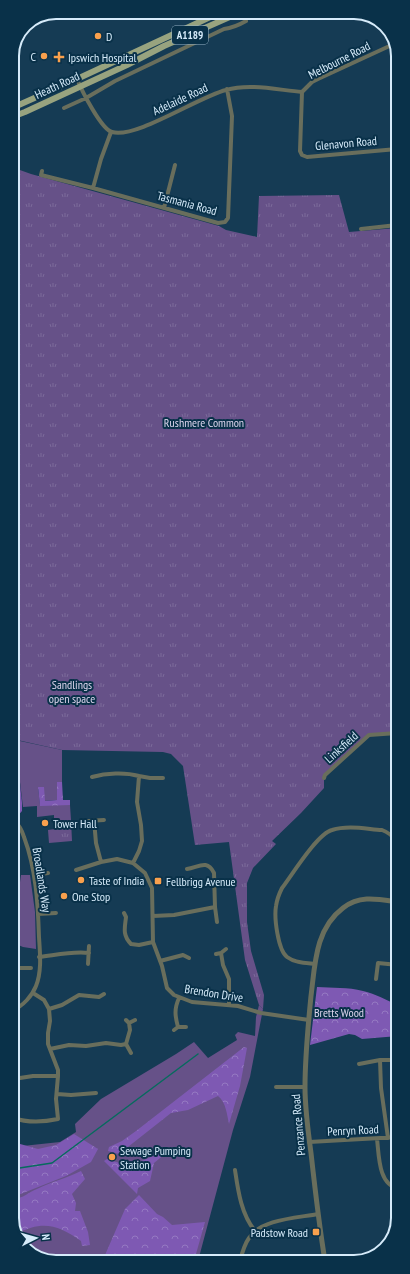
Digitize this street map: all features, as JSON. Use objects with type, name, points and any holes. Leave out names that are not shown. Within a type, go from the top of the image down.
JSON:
[{"type":"main road","name":"Heath Road","points":[[19,105],[205,19]]},
{"type":"main road","name":"Heath Road","points":[[19,114],[164,46],[228,19]]},
{"type":"street","name":"Heath Road","points":[[86,98],[115,81],[224,29],[233,28],[246,21],[245,19]]},
{"type":"street","name":"Melbourne Road","points":[[300,151],[302,92],[312,82],[390,46]]},
{"type":"street","points":[[77,79],[95,114],[111,132],[101,159],[93,188]]},
{"type":"street","name":"Adelaide Road","points":[[111,132],[127,132],[140,129],[214,93],[227,89],[251,87],[302,92]]},
{"type":"street","name":"Tasmania Road","points":[[42,171],[41,175],[218,223],[225,222],[228,218],[232,116],[227,89]]},
{"type":"street","points":[[64,108],[86,98]]},
{"type":"street","name":"Glenavon Road","points":[[300,151],[302,156],[307,157],[391,150]]},
{"type":"street","points":[[164,208],[175,165]]},
{"type":"street","points":[[361,229],[391,226]]},
{"type":"street","name":"Linksfield","points":[[324,778],[325,775],[369,735],[391,733]]},
{"type":"street","points":[[156,772],[156,778]]},
{"type":"street","points":[[92,776],[104,774],[116,775],[124,773],[150,778],[164,778]]},
{"type":"street","points":[[76,870],[101,862],[117,859],[133,863],[142,841],[137,802],[139,776]]},
{"type":"street","points":[[94,820],[96,843],[101,862]]},
{"type":"street","points":[[86,821],[104,820]]},
{"type":"street","name":"Broadlands Way","points":[[19,828],[24,835],[34,875],[38,914],[40,969],[38,981],[33,993],[19,1006]]},
{"type":"street","points":[[315,964],[296,961],[284,955],[280,948],[275,913],[278,896],[282,888],[315,843],[329,831],[337,829],[382,830],[391,836]]},
{"type":"street","name":"Brendon Drive","points":[[133,863],[146,873],[150,881],[152,888],[154,942],[167,988],[170,992],[179,998],[192,1002],[238,1006],[261,1013],[309,1020]]},
{"type":"street","points":[[184,864],[186,871],[204,865],[212,868],[214,873],[217,922]]},
{"type":"street","points":[[34,875],[48,873]]},
{"type":"street","name":"Penzance Road","points":[[324,1255],[309,1142],[305,1087],[309,1020],[315,964],[319,943],[325,928],[343,908],[359,900],[368,898],[391,901]]},
{"type":"street","points":[[153,916],[174,916],[215,907]]},
{"type":"street","points":[[38,914],[56,913]]},
{"type":"street","points":[[124,913],[126,920],[124,926],[125,935],[130,944],[139,945],[154,942]]},
{"type":"street","points":[[126,920],[131,920]]},
{"type":"street","points":[[88,964],[89,946]]},
{"type":"street","points":[[216,954],[221,953],[226,949]]},
{"type":"street","points":[[39,957],[72,952],[89,953]]},
{"type":"street","points":[[221,953],[223,965],[229,979],[229,1005]]},
{"type":"street","points":[[160,961],[182,955],[189,958]]},
{"type":"street","points":[[376,979],[378,963],[391,964]]},
{"type":"street","points":[[19,968],[31,968]]},
{"type":"street","points":[[19,1120],[41,1122],[58,1119],[56,1094],[58,1076],[48,1038],[50,1021],[49,1009],[44,1000],[33,993]]},
{"type":"street","points":[[49,1009],[62,1005],[79,995],[99,999],[104,994]]},
{"type":"street","points":[[178,1027],[175,1010],[179,998]]},
{"type":"street","points":[[131,1053],[126,1044],[130,1030],[128,1021],[135,1020]]},
{"type":"street","points":[[174,1030],[178,1027],[186,1026]]},
{"type":"street","points":[[50,1049],[69,1045],[86,1046],[106,1043],[121,1045],[126,1044]]},
{"type":"street","points":[[380,1060],[381,1088],[388,1138]]},
{"type":"street","points":[[359,1064],[380,1060],[391,1060]]},
{"type":"street","points":[[19,1078],[58,1076]]},
{"type":"street","points":[[276,1088],[305,1087]]},
{"type":"street","points":[[56,1094],[71,1095],[96,1093]]},
{"type":"street","name":"Penryn Road","points":[[309,1142],[391,1138]]},
{"type":"street","points":[[377,1139],[383,1174],[388,1183],[391,1185]]},
{"type":"street","points":[[235,1170],[237,1186],[244,1211],[254,1231]]},
{"type":"street","points":[[242,1255],[246,1242],[254,1231],[272,1222],[318,1214]]},
{"type":"green space","name":"Rushmere Common","points":[[19,170],[219,226],[226,230],[257,237],[259,196],[339,195],[349,232],[391,228],[391,733],[369,735],[324,778],[324,788],[272,841],[276,844],[253,868],[247,883],[247,922],[251,951],[264,995],[263,1009],[259,1005],[245,960],[229,842],[195,845],[183,766],[171,754],[163,752],[62,750],[19,740]]},
{"type":"green space","points":[[20,741],[62,750],[62,782],[57,783],[57,800],[44,801],[38,787],[40,805],[70,805],[71,820],[54,821],[54,815],[37,817],[37,806],[23,807],[19,774]]},
{"type":"green space","points":[[19,775],[22,811],[19,814]]},
{"type":"green space","points":[[57,782],[62,782],[63,800],[70,800],[70,805],[40,806],[38,787],[44,787],[45,801],[57,800]]},
{"type":"green space","points":[[71,820],[72,841],[49,843],[48,830],[55,829],[54,821]]},
{"type":"green space","points":[[21,875],[30,875],[35,912],[36,949],[19,945],[19,889]]},
{"type":"green space","name":"Bretts Wood","points":[[317,987],[357,990],[372,994],[391,1002],[391,1037],[362,1039],[355,1035],[349,1034],[310,1045]]},
{"type":"green space","points":[[259,1005],[263,1009],[250,1077],[233,1130],[200,1255],[54,1255],[42,1252],[32,1246],[25,1238],[19,1223],[19,1146],[60,1142],[76,1132],[75,1124],[101,1099],[194,1042],[208,1058],[237,1040],[235,1035],[238,1032],[255,1036],[256,1017]]},
{"type":"green space","points":[[244,1047],[247,1048],[240,1086],[229,1124],[223,1102],[218,1096],[188,1110],[171,1113],[119,1154],[108,1151],[109,1147],[122,1141],[136,1131]]},
{"type":"green space","points":[[74,1134],[98,1149],[91,1162],[66,1176],[19,1195],[19,1144],[38,1149],[56,1145]]},
{"type":"green space","points":[[161,1152],[165,1154],[154,1163],[150,1181],[138,1188],[137,1194],[104,1161],[107,1159],[122,1163],[135,1163],[148,1159]]},
{"type":"green space","points":[[81,1171],[85,1179],[72,1194],[76,1203],[75,1211],[80,1211],[88,1232],[90,1245],[82,1246],[81,1241],[65,1231],[50,1226],[34,1227],[22,1232],[19,1223],[19,1198],[34,1190]]},
{"type":"green space","points":[[139,1195],[157,1214],[172,1225],[205,1222],[196,1255],[105,1255],[125,1209]]},
{"type":"waterway","points":[[19,1168],[52,1163],[198,1054]]},
{"type":"place","name":"D","points":[[98,36]]},
{"type":"place","name":"C","points":[[44,56]]},
{"type":"place","name":"Ipswich Hospital","points":[[59,57]]},
{"type":"place","name":"Tower Hall","points":[[45,823]]},
{"type":"place","name":"Taste of India","points":[[81,880]]},
{"type":"place","name":"Fellbrigg Avenue","points":[[158,881]]},
{"type":"place","name":"One Stop","points":[[64,896]]},
{"type":"place","name":"Sewage Pumping Station","points":[[112,1157]]},
{"type":"place","name":"Padstow Road","points":[[316,1232]]},
{"type":"park label","name":"Sandlings open space","points":[[72,691]]}]
